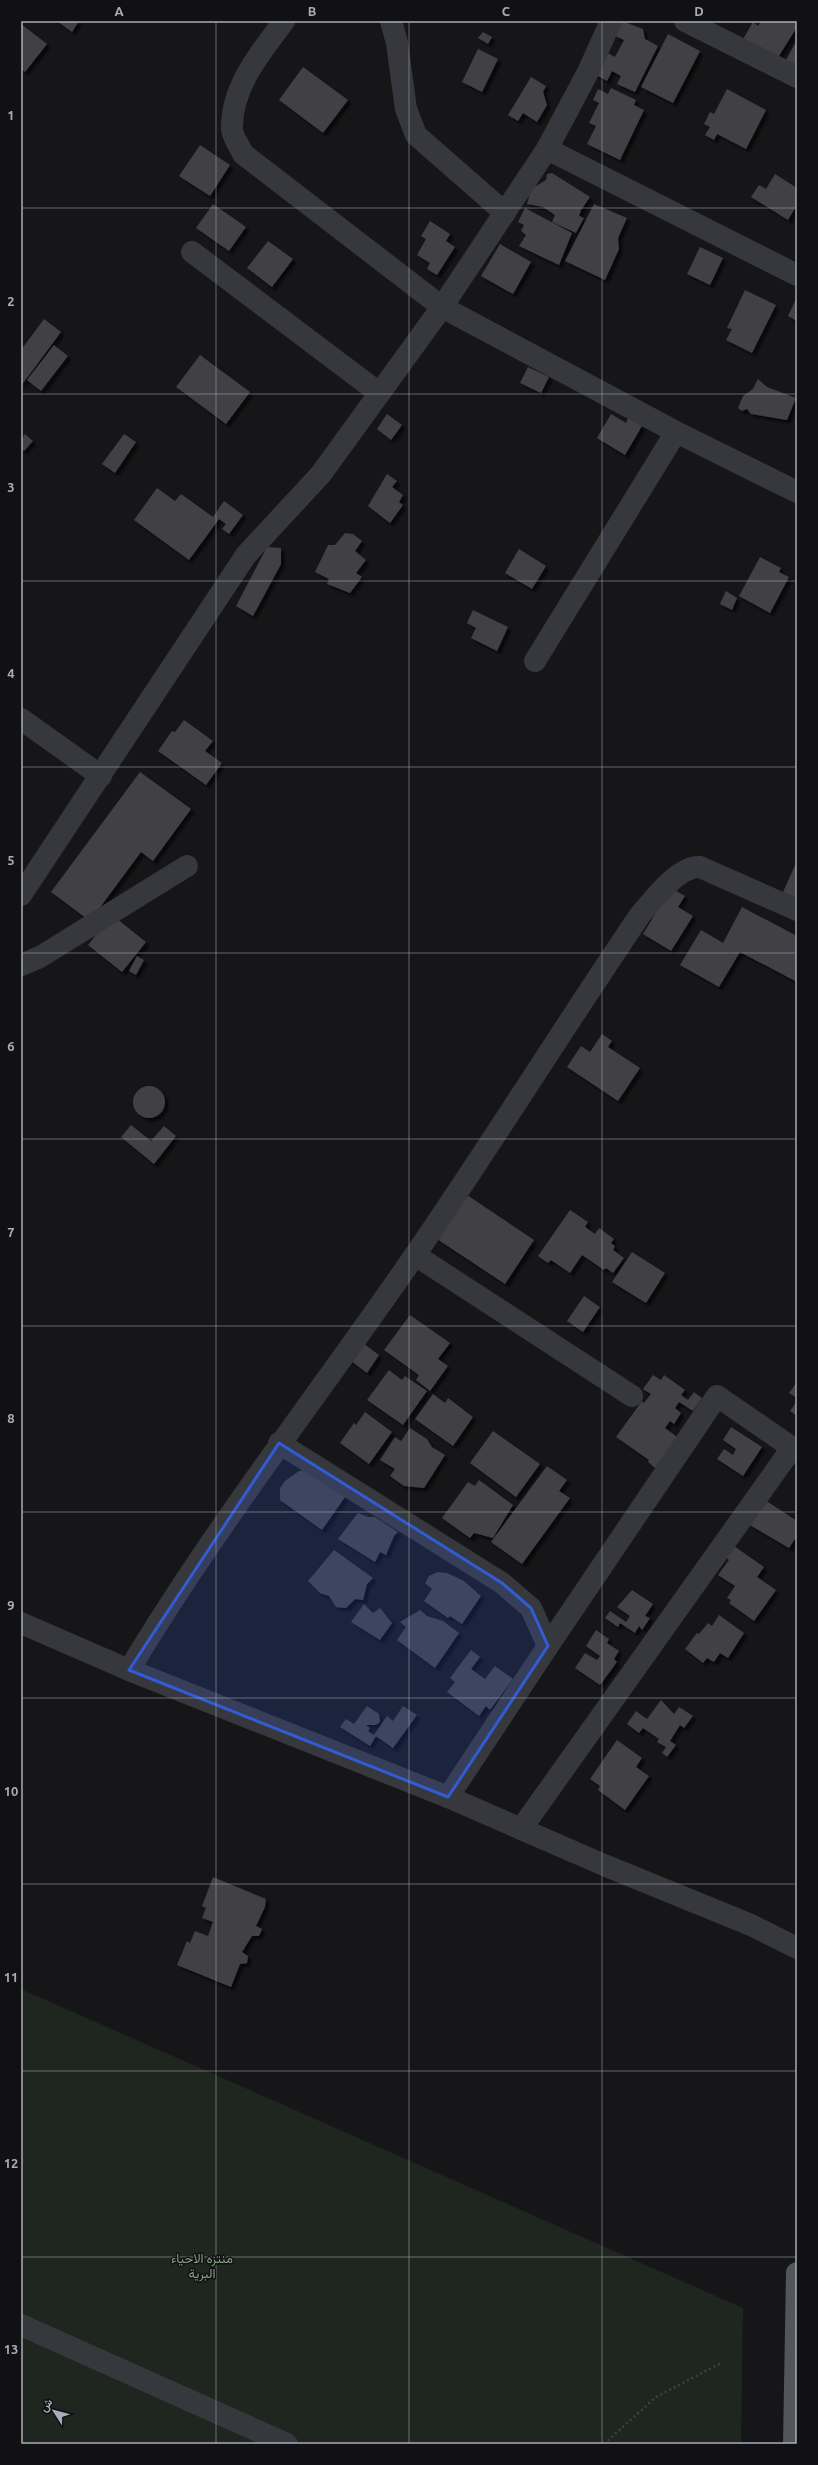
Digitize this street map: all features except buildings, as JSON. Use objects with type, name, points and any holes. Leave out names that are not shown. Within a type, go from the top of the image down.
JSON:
[{"type":"main road","points":[[794,2444],[797,2273]]},
{"type":"street","points":[[284,21],[251,66],[236,104],[232,130],[243,154],[442,307],[676,432],[797,492]]},
{"type":"street","points":[[391,21],[397,43],[406,109],[416,135],[505,213]]},
{"type":"street","points":[[21,895],[246,555],[321,474],[442,307],[547,149],[588,72],[611,21]]},
{"type":"street","points":[[685,21],[797,78]]},
{"type":"street","points":[[547,149],[796,271]]},
{"type":"street","points":[[192,252],[379,394]]},
{"type":"street","points":[[535,660],[676,432]]},
{"type":"street","points":[[21,719],[101,776]]},
{"type":"street","points":[[21,965],[40,957],[187,866]]},
{"type":"street","points":[[130,1670],[161,1618],[279,1443],[415,1255],[636,921],[666,885],[687,870],[700,867],[797,910]]},
{"type":"street","points":[[415,1255],[632,1396]]},
{"type":"street","points":[[448,1797],[717,1396],[794,1450],[521,1829]]},
{"type":"street","points":[[279,1443],[502,1583],[531,1608],[548,1646]]},
{"type":"street","points":[[21,1623],[130,1670],[448,1797],[751,1925],[797,1948]]},
{"type":"street","points":[[21,2325],[287,2444]]},
{"type":"path","points":[[604,2444],[656,2397],[721,2363]]},
{"type":"highlighted area","points":[[279,1443],[502,1583],[531,1608],[548,1646],[448,1797],[129,1670]]},
{"type":"green space","name":"منتزه الاحياء البرية","points":[[21,1989],[743,2308],[741,2444],[21,2444]]}]
